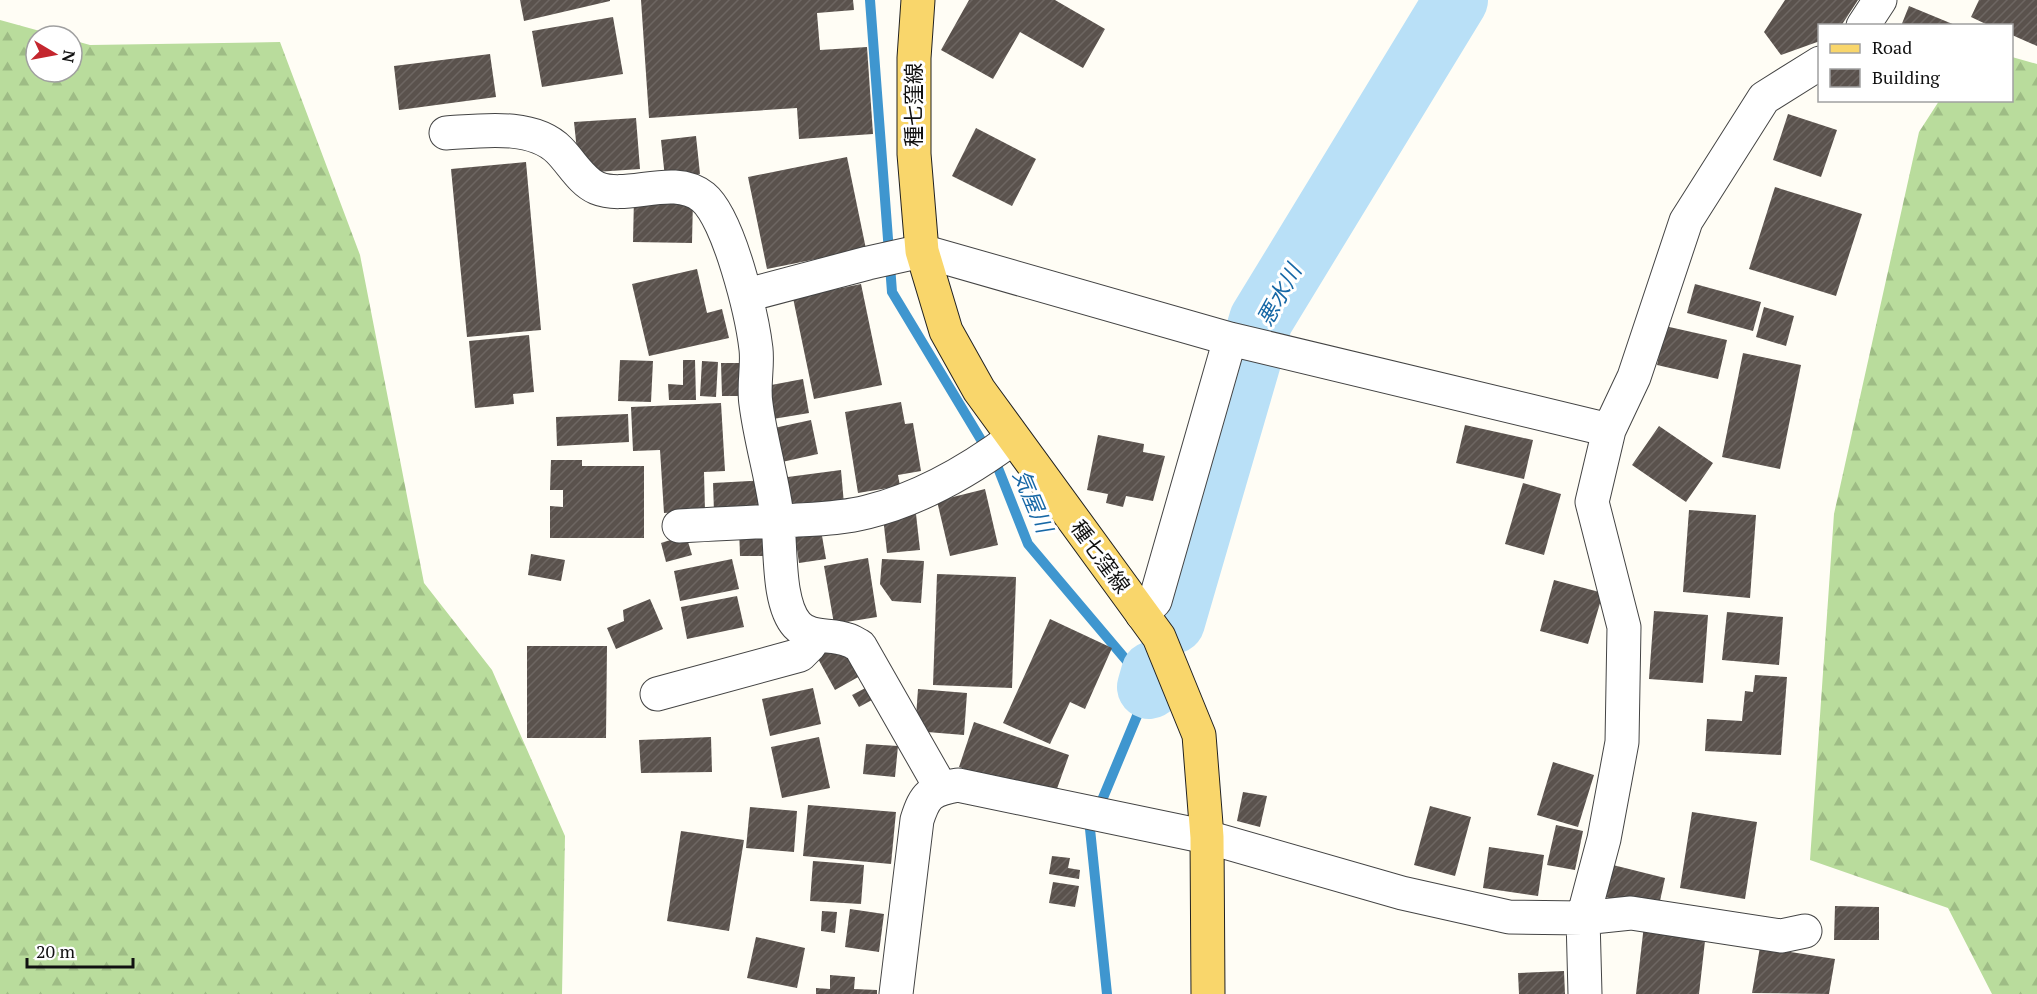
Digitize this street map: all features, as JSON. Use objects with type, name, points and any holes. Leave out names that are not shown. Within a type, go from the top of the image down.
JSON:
[{"type":"main road","name":"種七窪線","points":[[918,0],[914,58],[914,154],[896,257],[946,331],[979,390],[998,449],[1142,614],[1158,637],[1199,735],[1207,837],[1208,994]]},
{"type":"street","points":[[1864,24],[1880,0]]},
{"type":"street","points":[[1585,994],[1582,918],[1604,839],[1622,742],[1624,627],[1592,502],[1609,430],[1634,377],[1686,221],[1764,98],[1818,64]]},
{"type":"street","points":[[446,133],[511,130],[539,138],[557,148],[588,183],[599,189],[610,191],[669,187],[691,190],[705,198],[720,218],[747,295],[757,351],[755,402],[778,521],[783,586],[791,616],[799,627],[813,635],[847,639],[860,646],[941,788]]},
{"type":"street","points":[[747,295],[896,257],[1609,430]]},
{"type":"street","points":[[1142,614],[1155,600],[1247,343]]},
{"type":"street","points":[[679,526],[823,519],[866,513],[905,501],[940,484],[998,449]]},
{"type":"street","points":[[657,694],[800,655],[810,645],[813,635]]},
{"type":"street","points":[[896,994],[917,820],[924,800],[941,788],[958,785],[1207,837],[1402,893],[1509,917],[1582,918],[1631,913],[1781,936],[1805,931]]},
{"type":"green space","points":[[0,20],[24,27],[24,84],[84,84],[84,43],[280,42],[360,255],[424,583],[492,670],[565,836],[562,994],[0,994]]},
{"type":"green space","points":[[2013,57],[2037,64],[2037,994],[1992,994],[1948,908],[1810,860],[1834,514],[1919,132],[1938,102],[2013,102]]},
{"type":"building","points":[[520,0],[610,0],[610,1],[524,21]]},
{"type":"building","points":[[641,0],[853,0],[854,10],[817,13],[820,50],[867,47],[873,134],[799,139],[797,108],[649,118]]},
{"type":"building","points":[[969,0],[1055,0],[1105,29],[1083,68],[1020,32],[993,79],[941,50]]},
{"type":"building","points":[[1785,0],[1858,0],[1842,24],[1818,24],[1818,42],[1781,55],[1764,32]]},
{"type":"building","points":[[1979,0],[2037,0],[2037,46],[2013,35],[2013,24],[1986,24],[1971,17]]},
{"type":"building","points":[[1909,6],[1953,24],[1902,24]]},
{"type":"building","points":[[613,17],[623,74],[542,87],[532,31]]},
{"type":"building","points":[[490,54],[496,97],[399,110],[394,66]]},
{"type":"building","points":[[1788,114],[1837,130],[1821,177],[1773,160]]},
{"type":"building","points":[[636,118],[640,169],[596,172],[577,151],[574,122]]},
{"type":"building","points":[[976,128],[1036,159],[1012,206],[952,176]]},
{"type":"building","points":[[696,136],[700,174],[665,178],[661,140]]},
{"type":"building","points":[[847,157],[866,249],[767,269],[748,177]]},
{"type":"building","points":[[526,162],[541,330],[467,337],[451,169]]},
{"type":"building","points":[[1775,187],[1862,214],[1836,296],[1749,269]]},
{"type":"building","points":[[634,197],[693,199],[692,243],[633,242]]},
{"type":"building","points":[[697,269],[707,313],[722,309],[729,338],[649,356],[632,284]]},
{"type":"building","points":[[861,284],[882,385],[814,399],[793,298]]},
{"type":"building","points":[[1695,284],[1761,302],[1753,331],[1687,313]]},
{"type":"building","points":[[1764,307],[1794,316],[1786,346],[1756,337]]},
{"type":"building","points":[[1665,326],[1727,340],[1718,379],[1657,365]]},
{"type":"building","points":[[529,335],[534,392],[513,394],[514,404],[475,408],[469,341]]},
{"type":"building","points":[[1743,353],[1801,365],[1780,469],[1722,457]]},
{"type":"building","points":[[620,360],[653,361],[651,402],[618,401]]},
{"type":"building","points":[[683,360],[695,360],[696,400],[669,400],[668,384],[683,385]]},
{"type":"building","points":[[702,361],[718,362],[716,397],[700,396]]},
{"type":"building","points":[[721,363],[745,363],[746,396],[722,396]]},
{"type":"building","points":[[803,379],[809,413],[767,420],[760,387]]},
{"type":"building","points":[[901,402],[905,424],[913,423],[921,471],[898,475],[900,486],[858,493],[845,412]]},
{"type":"building","points":[[721,403],[725,471],[704,472],[705,511],[664,513],[660,450],[633,451],[631,407]]},
{"type":"building","points":[[628,414],[629,442],[557,446],[556,417]]},
{"type":"building","points":[[811,420],[818,454],[782,462],[774,428]]},
{"type":"building","points":[[1465,425],[1533,440],[1524,479],[1456,463]]},
{"type":"building","points":[[1659,426],[1713,463],[1686,502],[1632,465]]},
{"type":"building","points":[[1098,435],[1144,444],[1143,452],[1165,456],[1153,501],[1126,496],[1123,507],[1106,503],[1108,494],[1087,490]]},
{"type":"building","points":[[551,460],[582,460],[582,466],[644,466],[644,538],[550,538],[550,506],[563,507],[563,490],[550,490]]},
{"type":"building","points":[[841,470],[844,504],[784,511],[780,478]]},
{"type":"building","points":[[767,480],[770,508],[714,512],[713,483]]},
{"type":"building","points":[[1523,483],[1561,494],[1544,555],[1505,544]]},
{"type":"building","points":[[985,489],[998,545],[950,556],[937,501]]},
{"type":"building","points":[[1689,510],[1756,515],[1750,598],[1683,592]]},
{"type":"building","points":[[916,514],[920,550],[887,553],[883,517]]},
{"type":"building","points":[[776,527],[776,556],[740,556],[739,528]]},
{"type":"building","points":[[821,530],[826,559],[799,563],[795,536]]},
{"type":"building","points":[[686,535],[692,555],[666,562],[661,543]]},
{"type":"building","points":[[531,554],[565,560],[561,581],[528,575]]},
{"type":"building","points":[[868,558],[877,617],[834,624],[824,566]]},
{"type":"building","points":[[732,559],[739,589],[680,601],[674,571]]},
{"type":"building","points":[[882,559],[924,561],[921,603],[892,601],[880,584]]},
{"type":"building","points":[[937,574],[1016,577],[1012,688],[933,685]]},
{"type":"building","points":[[1554,580],[1603,593],[1588,644],[1540,631]]},
{"type":"building","points":[[737,596],[744,627],[687,639],[681,607]]},
{"type":"building","points":[[650,599],[663,629],[616,649],[607,628],[624,621],[623,610]]},
{"type":"building","points":[[1654,611],[1708,615],[1703,683],[1649,679]]},
{"type":"building","points":[[1727,612],[1783,617],[1779,665],[1722,660]]},
{"type":"building","points":[[1050,619],[1112,648],[1085,709],[1070,702],[1050,744],[1003,723]]},
{"type":"building","points":[[842,643],[860,676],[835,690],[817,657]]},
{"type":"building","points":[[527,646],[607,646],[606,738],[527,738]]},
{"type":"building","points":[[1755,675],[1787,677],[1781,755],[1705,751],[1707,719],[1742,721],[1745,691],[1753,692]]},
{"type":"building","points":[[877,682],[883,694],[859,707],[852,695]]},
{"type":"building","points":[[813,688],[821,724],[770,736],[762,699]]},
{"type":"building","points":[[918,689],[967,693],[964,735],[915,731]]},
{"type":"building","points":[[974,722],[1069,755],[1053,800],[959,767]]},
{"type":"building","points":[[711,737],[712,772],[641,773],[639,740]]},
{"type":"building","points":[[819,737],[830,788],[782,798],[771,747]]},
{"type":"building","points":[[866,744],[898,746],[895,777],[863,774]]},
{"type":"building","points":[[1553,762],[1594,775],[1578,827],[1537,815]]},
{"type":"building","points":[[1243,792],[1267,796],[1260,827],[1237,821]]},
{"type":"building","points":[[808,805],[896,812],[891,864],[803,856]]},
{"type":"building","points":[[1430,806],[1471,817],[1455,876],[1414,865]]},
{"type":"building","points":[[750,807],[797,811],[794,852],[746,848]]},
{"type":"building","points":[[1692,812],[1757,822],[1745,899],[1680,888]]},
{"type":"building","points":[[1556,825],[1583,831],[1575,870],[1547,865]]},
{"type":"building","points":[[681,831],[744,840],[729,931],[667,921]]},
{"type":"building","points":[[1489,847],[1544,855],[1538,896],[1483,888]]},
{"type":"building","points":[[1052,856],[1070,858],[1068,868],[1080,870],[1079,879],[1049,874]]},
{"type":"building","points":[[813,861],[864,865],[861,904],[810,901]]},
{"type":"building","points":[[1609,864],[1665,878],[1658,910],[1601,896]]},
{"type":"building","points":[[1053,882],[1079,886],[1075,907],[1049,903]]},
{"type":"building","points":[[1835,906],[1879,907],[1879,940],[1834,940]]},
{"type":"building","points":[[850,909],[884,914],[879,952],[845,947]]},
{"type":"building","points":[[822,911],[837,912],[835,933],[821,931]]},
{"type":"building","points":[[1644,925],[1706,932],[1699,994],[1636,994]]},
{"type":"building","points":[[756,937],[805,948],[797,988],[747,978]]},
{"type":"building","points":[[1760,947],[1835,959],[1829,994],[1752,993]]},
{"type":"building","points":[[1564,971],[1565,994],[1519,994],[1518,973]]},
{"type":"building","points":[[830,975],[855,977],[854,989],[877,990],[877,994],[816,994],[816,988],[830,989]]},
{"type":"waterway","name":"気屋川","points":[[870,0],[892,292],[998,468],[1028,544],[1149,687],[1090,829],[1107,994]]},
{"type":"waterway","name":"悪水川","points":[[1173,622],[1261,320],[1456,0]]},
{"type":"waterway","name":"悪水川","points":[[1149,687],[1153,673]]}]
